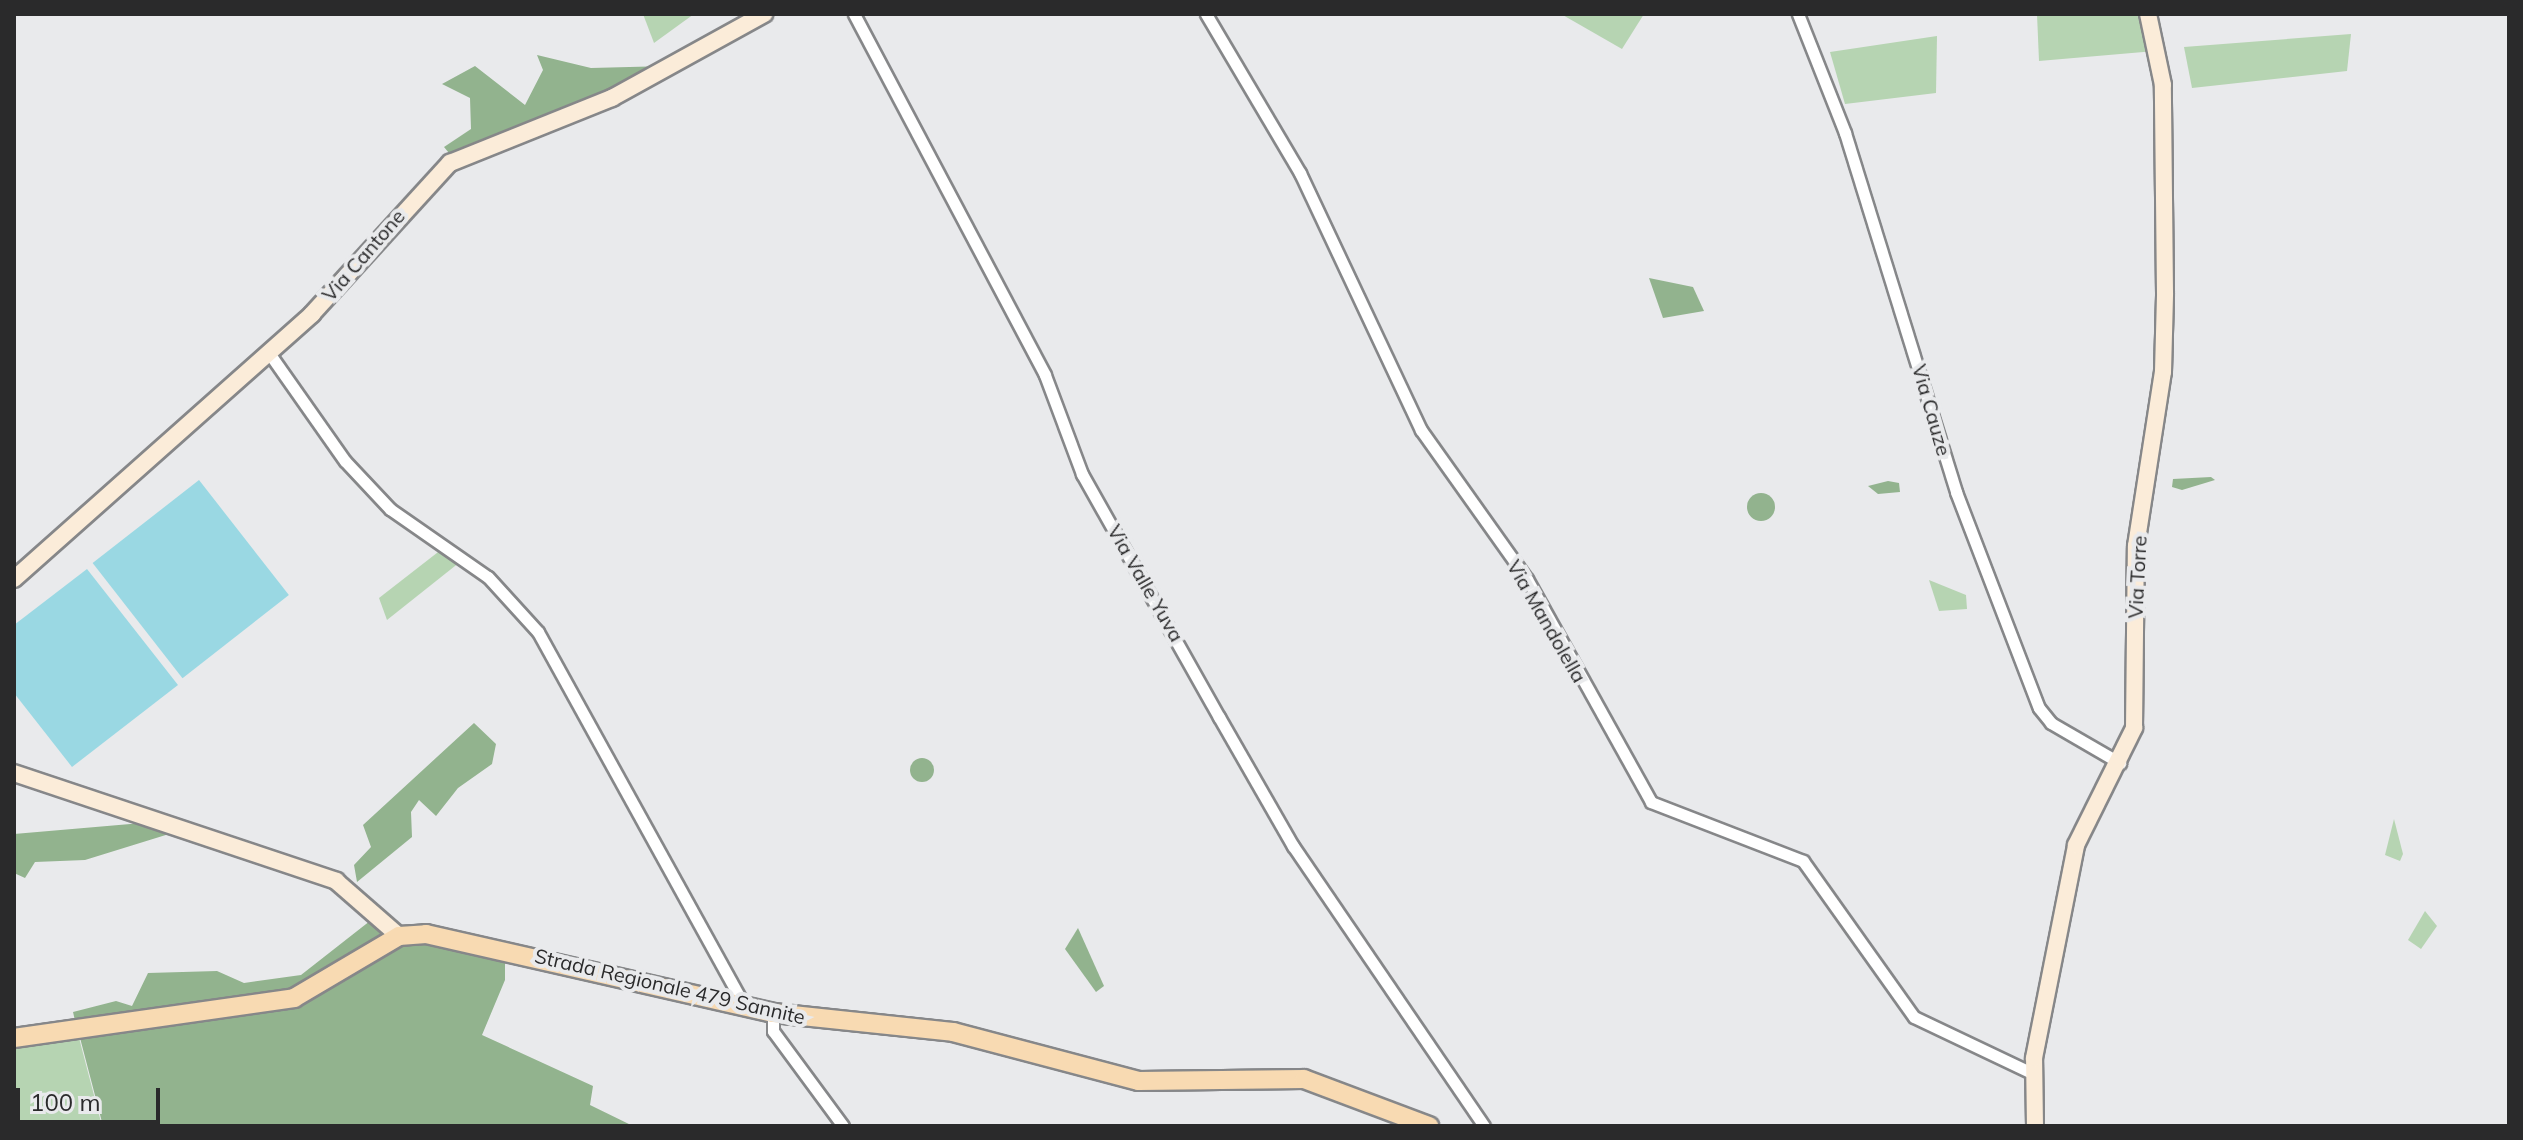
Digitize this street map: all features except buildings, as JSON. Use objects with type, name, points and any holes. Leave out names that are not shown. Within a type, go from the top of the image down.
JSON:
[{"type":"main road","name":"Via Cantone","points":[[14,579],[269,353],[450,163],[612,98],[764,14]]},
{"type":"main road","name":"Via Torre","points":[[2035,1126],[2032,1073],[2076,845],[2120,763],[2134,728],[2136,546],[2163,372],[2163,85],[2148,14]]},
{"type":"main road","points":[[14,773],[336,881],[399,936],[294,998],[14,1038]]},
{"type":"main road","name":"Strada Regionale 479 Sannite","points":[[399,936],[486,943],[773,1013],[953,1032],[1139,1081],[1288,1076],[1429,1126]]},
{"type":"street","name":"Via Valle Yuva","points":[[854,14],[1045,375],[1082,474],[1219,717],[1293,846],[1484,1126]]},
{"type":"street","name":"Via Mandolella","points":[[1206,14],[1300,173],[1421,430],[1527,579],[1651,802],[1803,861],[1914,1017],[2032,1073]]},
{"type":"street","name":"Via Cauze","points":[[1798,14],[1845,133],[1956,492],[2039,708],[2051,723],[2120,763]]},
{"type":"street","points":[[269,353],[345,461],[390,509],[488,577],[538,632],[744,1005]]},
{"type":"street","points":[[773,1013],[773,1031],[843,1126]]},
{"type":"green space","points":[[643,14],[694,14],[654,43]]},
{"type":"green space","points":[[1561,14],[1644,14],[1622,49]]},
{"type":"green space","points":[[2037,14],[2146,14],[2155,51],[2039,61]]},
{"type":"green space","points":[[2351,34],[2347,71],[2192,88],[2184,47]]},
{"type":"green space","points":[[1937,36],[1936,93],[1845,104],[1830,52]]},
{"type":"green space","points":[[537,55],[591,68],[668,66],[454,159],[444,147],[471,129],[470,98],[442,84],[475,66],[525,105],[543,70]]},
{"type":"green space","points":[[1649,278],[1693,287],[1704,311],[1663,318]]},
{"type":"green space","points":[[2211,477],[2215,480],[2182,490],[2172,487],[2173,479]]},
{"type":"green space","points":[[1888,481],[1899,483],[1900,492],[1878,494],[1868,486]]},
{"type":"green space","points":[[1761,493],[1771,497],[1775,507],[1771,517],[1761,521],[1751,517],[1747,507],[1751,497]]},
{"type":"green space","points":[[442,549],[460,562],[387,620],[379,598]]},
{"type":"green space","points":[[1929,580],[1966,595],[1967,609],[1939,611]]},
{"type":"green space","points":[[474,723],[496,744],[492,764],[458,788],[436,816],[419,800],[411,812],[412,837],[357,882],[354,865],[371,847],[363,825]]},
{"type":"green space","points":[[922,758],[930,762],[934,770],[930,778],[922,782],[914,778],[910,770],[914,762]]},
{"type":"green space","points":[[2394,819],[2403,854],[2400,861],[2385,855]]},
{"type":"green space","points":[[142,823],[169,834],[85,860],[35,862],[25,878],[14,873],[14,834]]},
{"type":"green space","points":[[2425,911],[2437,926],[2421,949],[2408,940]]},
{"type":"green space","points":[[375,917],[387,937],[292,993],[76,1025],[73,1012],[116,1001],[132,1006],[148,973],[217,971],[244,983],[301,975]]},
{"type":"green space","points":[[1078,928],[1104,986],[1096,992],[1065,949]]},
{"type":"green space","points":[[426,942],[505,954],[505,980],[482,1035],[593,1086],[590,1105],[633,1126],[103,1126],[79,1034],[296,1004],[393,946]]},
{"type":"green space","points":[[78,1034],[102,1126],[14,1126],[14,1038]]},
{"type":"water","points":[[199,480],[289,595],[183,678],[93,563]]},
{"type":"water","points":[[87,569],[178,685],[72,767],[14,693],[14,625]]}]
